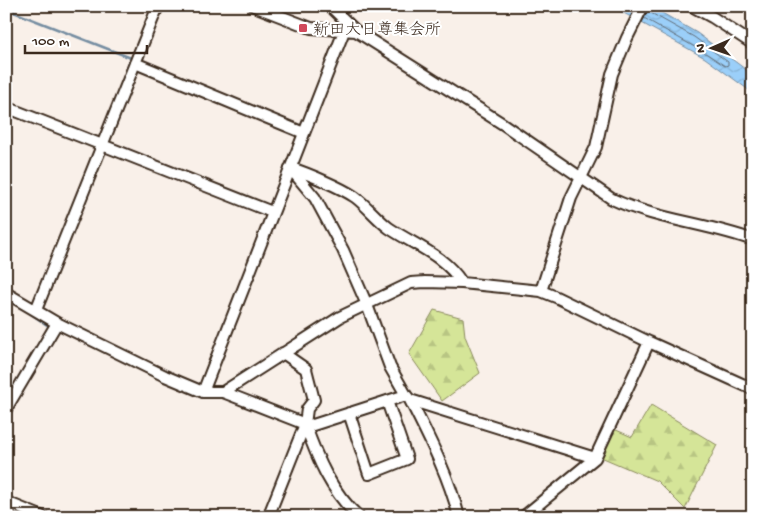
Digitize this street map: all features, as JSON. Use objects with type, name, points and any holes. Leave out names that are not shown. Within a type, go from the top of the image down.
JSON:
[{"type":"street","points":[[36,310],[158,6]]},
{"type":"street","points":[[254,6],[311,28],[356,31]]},
{"type":"street","points":[[330,6],[356,31],[503,124],[612,199],[632,208],[753,240]]},
{"type":"street","points":[[541,291],[571,198],[596,147],[612,74],[643,6]]},
{"type":"street","points":[[692,6],[753,44]]},
{"type":"street","points":[[203,392],[344,31]]},
{"type":"street","points":[[135,63],[304,133]]},
{"type":"street","points":[[6,106],[272,212]]},
{"type":"street","points":[[290,168],[306,173],[354,196],[387,226],[445,262],[455,272],[462,284]]},
{"type":"street","points":[[290,168],[315,198],[343,250],[367,305],[390,367],[408,397],[438,457],[459,517]]},
{"type":"street","points":[[223,392],[340,317],[411,284],[425,282],[541,291],[753,389]]},
{"type":"street","points":[[6,292],[57,323],[165,376],[203,392],[223,392],[305,424],[313,425],[387,401],[408,397],[594,458]]},
{"type":"street","points":[[6,408],[57,323]]},
{"type":"street","points":[[523,517],[594,458],[649,342]]},
{"type":"street","points":[[268,517],[305,424],[307,409],[314,400],[306,370],[283,353]]},
{"type":"street","points":[[349,413],[369,474],[407,459],[387,401]]},
{"type":"street","points":[[305,424],[326,476],[346,505],[359,517]]},
{"type":"street","points":[[6,502],[43,517]]},
{"type":"green space","points":[[434,310],[463,318],[465,336],[480,373],[442,401],[409,354]]},
{"type":"green space","points":[[651,405],[717,445],[685,509],[657,481],[601,457],[614,429],[632,437]]},
{"type":"water","points":[[611,6],[650,6],[697,33],[753,75],[753,94],[705,58]]},
{"type":"waterway","points":[[6,9],[131,58],[116,98]]},
{"type":"waterway","points":[[31,314],[50,327]]},
{"type":"place","name":"新田大日尊集会所","points":[[303,28]]}]
